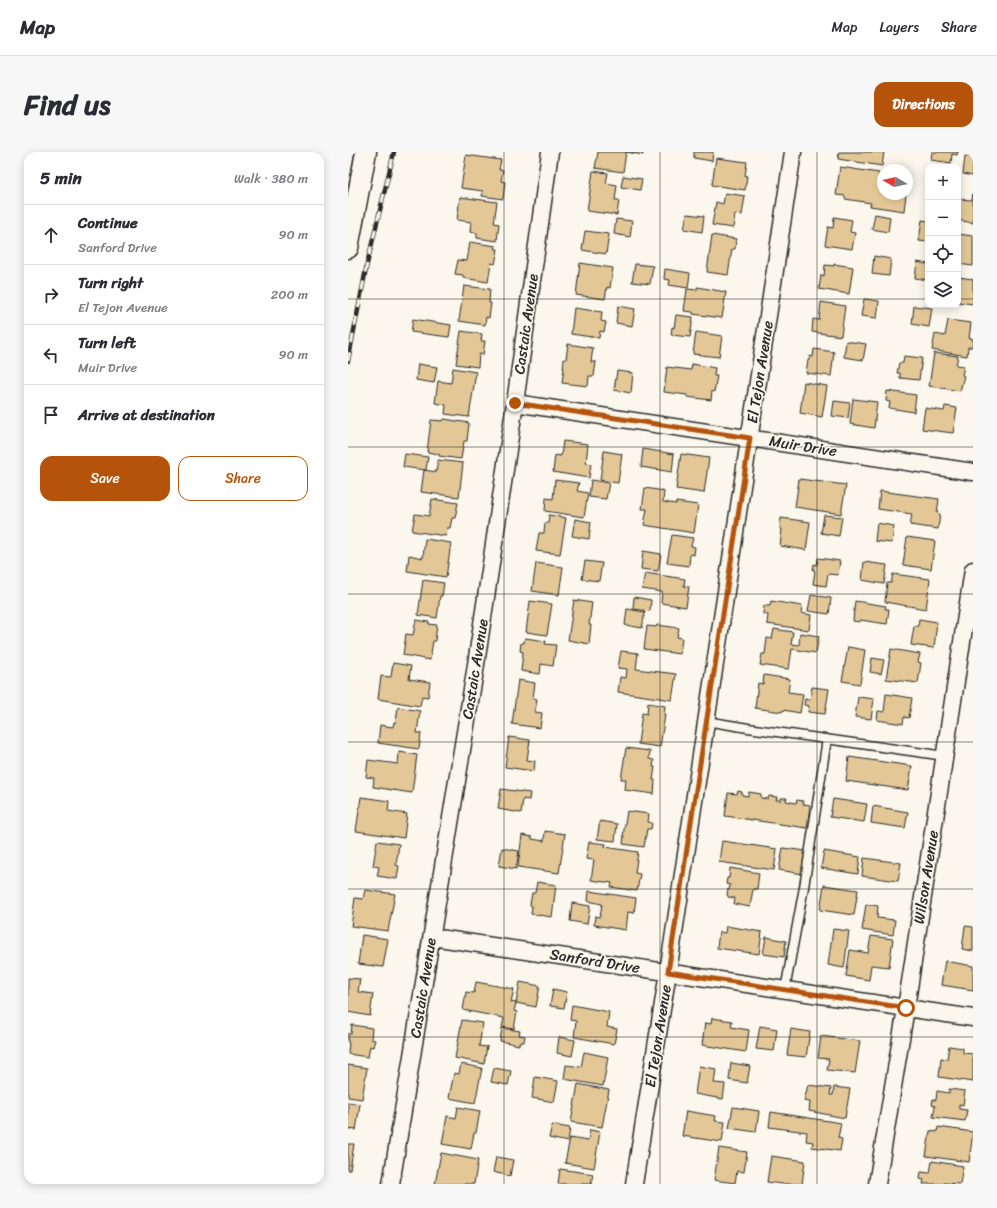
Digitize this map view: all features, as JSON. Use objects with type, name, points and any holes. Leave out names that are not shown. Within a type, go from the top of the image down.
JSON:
[{"type":"street","points":[[348,248],[366,152]]},
{"type":"street","name":"Castaic Avenue","points":[[391,1184],[475,671],[515,403],[550,152]]},
{"type":"street","name":"El Tejon Avenue","points":[[634,1184],[668,972],[793,152]]},
{"type":"street","name":"Muir Drive","points":[[515,403],[973,472]]},
{"type":"street","name":"Wilson Avenue","points":[[877,1184],[906,1008],[973,570]]},
{"type":"street","name":"Sanford Drive","points":[[432,937],[973,1018]]},
{"type":"lane","points":[[706,721],[944,756]]},
{"type":"lane","points":[[785,990],[804,887],[827,739]]},
{"type":"building","points":[[598,152],[626,152],[623,172],[595,168]]},
{"type":"building","points":[[626,152],[643,152],[643,155]]},
{"type":"building","points":[[694,152],[713,152],[712,161],[694,158]]},
{"type":"building","points":[[839,152],[884,152],[882,164],[877,165],[838,159]]},
{"type":"building","points":[[932,152],[958,152],[957,155],[952,154],[951,163],[931,160]]},
{"type":"building","points":[[466,155],[501,160],[499,170],[503,170],[501,181],[505,182],[503,199],[482,196],[483,191],[461,188]]},
{"type":"building","points":[[965,156],[973,157],[973,176],[963,174]]},
{"type":"building","points":[[716,158],[747,162],[745,190],[712,185]]},
{"type":"building","points":[[840,167],[877,173],[877,200],[905,200],[904,211],[870,206],[871,203],[845,199],[845,196],[836,195]]},
{"type":"building","points":[[593,171],[608,173],[606,183],[617,185],[615,200],[619,200],[617,215],[587,211]]},
{"type":"building","points":[[623,176],[642,179],[640,190],[621,187]]},
{"type":"building","points":[[725,193],[745,196],[742,215],[735,214],[733,228],[712,225],[716,202],[723,204]]},
{"type":"building","points":[[973,193],[973,223],[961,221],[961,199],[972,200]]},
{"type":"building","points":[[460,197],[497,202],[494,223],[499,224],[497,241],[477,238],[477,233],[470,232],[471,222],[457,220]]},
{"type":"building","points":[[687,214],[704,216],[702,232],[684,229]]},
{"type":"building","points":[[875,214],[890,217],[888,232],[872,229]]},
{"type":"building","points":[[834,217],[852,220],[850,232],[855,233],[852,249],[825,245],[828,227],[833,228]]},
{"type":"building","points":[[616,219],[632,221],[630,237],[614,234]]},
{"type":"building","points":[[922,220],[925,220],[925,242],[919,241]]},
{"type":"building","points":[[585,231],[609,234],[606,254],[582,250]]},
{"type":"building","points":[[961,234],[973,236],[973,266],[961,264]]},
{"type":"building","points":[[712,235],[736,239],[735,249],[732,249],[728,275],[707,272]]},
{"type":"building","points":[[470,242],[496,246],[495,249],[498,249],[495,264],[491,263],[488,282],[463,278],[463,275],[455,274],[458,260],[467,261]]},
{"type":"building","points":[[874,256],[891,259],[889,276],[872,274]]},
{"type":"building","points":[[917,262],[925,263],[925,280],[915,278]]},
{"type":"building","points":[[580,263],[613,268],[610,288],[607,287],[605,299],[576,295]]},
{"type":"building","points":[[635,264],[653,266],[650,284],[632,282]]},
{"type":"building","points":[[834,264],[853,267],[849,294],[819,289],[821,275],[824,276],[825,265],[834,266]]},
{"type":"building","points":[[665,269],[690,273],[688,288],[669,285],[670,280],[664,279]]},
{"type":"building","points":[[961,277],[973,279],[973,304],[961,302]]},
{"type":"building","points":[[464,286],[490,289],[489,303],[491,303],[489,318],[486,317],[485,325],[459,321]]},
{"type":"building","points":[[697,287],[726,292],[722,318],[693,314],[693,312],[684,311],[687,289],[697,290]]},
{"type":"building","points":[[864,299],[879,301],[877,318],[861,316]]},
{"type":"building","points":[[821,302],[845,306],[841,336],[812,332],[813,319],[819,320]]},
{"type":"building","points":[[618,306],[635,309],[632,326],[616,323]]},
{"type":"building","points":[[914,306],[932,308],[929,327],[912,324]]},
{"type":"building","points":[[574,308],[602,312],[601,321],[606,322],[604,332],[600,331],[599,338],[571,334]]},
{"type":"building","points":[[676,315],[693,317],[690,337],[671,335],[672,327],[674,328]]},
{"type":"building","points":[[413,319],[451,325],[449,337],[411,332]]},
{"type":"building","points":[[948,320],[971,323],[969,338],[973,339],[972,347],[968,347],[967,356],[932,350],[935,334],[945,336]]},
{"type":"building","points":[[461,331],[482,334],[481,341],[485,341],[483,355],[479,354],[478,367],[456,364]]},
{"type":"building","points":[[696,332],[722,336],[719,357],[693,354]]},
{"type":"building","points":[[846,341],[866,344],[863,360],[844,357]]},
{"type":"building","points":[[568,344],[593,348],[591,362],[596,362],[594,376],[589,376],[588,386],[562,383],[564,359],[566,359]]},
{"type":"building","points":[[814,349],[834,352],[831,376],[806,373],[808,360],[810,356],[813,357]]},
{"type":"building","points":[[934,353],[958,356],[956,365],[964,366],[962,375],[964,376],[960,391],[929,386]]},
{"type":"building","points":[[904,356],[922,358],[919,380],[900,378],[900,373],[897,373],[899,363],[903,363]]},
{"type":"building","points":[[418,364],[437,367],[434,383],[416,380]]},
{"type":"building","points":[[692,364],[715,368],[714,376],[717,376],[714,392],[712,391],[711,400],[664,392],[667,367],[691,370]]},
{"type":"building","points":[[453,368],[476,372],[469,417],[445,414],[446,405],[435,403],[438,381],[451,383]]},
{"type":"building","points":[[617,371],[633,373],[631,393],[614,390]]},
{"type":"building","points":[[804,382],[827,386],[822,417],[800,413]]},
{"type":"building","points":[[887,391],[916,395],[914,412],[889,408],[890,402],[886,401]]},
{"type":"building","points":[[853,399],[877,402],[874,428],[850,424]]},
{"type":"building","points":[[834,401],[850,403],[848,418],[832,416]]},
{"type":"building","points":[[945,406],[957,408],[953,433],[922,429],[925,408],[944,411]]},
{"type":"building","points":[[444,419],[469,423],[467,441],[464,441],[461,459],[439,456],[439,454],[427,452],[431,420],[443,421]]},
{"type":"building","points":[[563,441],[588,444],[586,463],[591,464],[589,478],[553,472],[555,455],[561,456]]},
{"type":"building","points":[[643,449],[674,454],[672,472],[641,467]]},
{"type":"building","points":[[604,451],[622,454],[618,483],[600,480]]},
{"type":"building","points":[[405,454],[428,457],[426,470],[403,467]]},
{"type":"building","points":[[681,454],[709,458],[704,493],[676,489]]},
{"type":"building","points":[[438,460],[463,463],[459,497],[421,492],[424,470],[436,472]]},
{"type":"building","points":[[799,479],[846,485],[841,514],[795,507]]},
{"type":"building","points":[[555,480],[579,483],[577,491],[588,493],[584,517],[545,511],[546,498],[553,499]]},
{"type":"building","points":[[591,480],[609,483],[606,499],[589,497]]},
{"type":"building","points":[[645,488],[664,491],[663,502],[698,505],[694,533],[644,525],[647,509],[642,509]]},
{"type":"building","points":[[880,491],[939,499],[937,513],[940,514],[938,529],[910,525],[912,514],[878,509]]},
{"type":"building","points":[[432,499],[458,503],[455,518],[452,518],[450,528],[447,528],[446,536],[412,531],[415,514],[429,516]]},
{"type":"building","points":[[549,515],[566,518],[560,554],[536,551],[539,533],[544,533],[545,523],[548,523]]},
{"type":"building","points":[[824,515],[842,517],[839,536],[821,533]]},
{"type":"building","points":[[781,518],[810,522],[806,550],[780,546],[782,529],[780,529]]},
{"type":"building","points":[[575,519],[591,522],[589,539],[572,536]]},
{"type":"building","points":[[877,523],[894,526],[892,543],[875,541]]},
{"type":"building","points":[[672,535],[693,538],[691,546],[695,547],[694,555],[690,554],[689,566],[667,563]]},
{"type":"building","points":[[907,537],[935,541],[931,569],[903,565]]},
{"type":"building","points":[[425,539],[451,543],[446,577],[407,571],[409,555],[423,558]]},
{"type":"building","points":[[643,551],[661,554],[658,571],[641,569]]},
{"type":"building","points":[[818,558],[840,561],[838,575],[828,574],[826,586],[813,584],[815,571],[813,570],[814,564],[817,565]]},
{"type":"building","points":[[585,561],[602,563],[599,581],[582,579]]},
{"type":"building","points":[[864,562],[887,565],[884,584],[862,580]]},
{"type":"building","points":[[536,563],[563,567],[559,595],[532,591]]},
{"type":"building","points":[[645,573],[685,579],[684,586],[689,587],[686,607],[661,603],[662,592],[642,589]]},
{"type":"building","points":[[893,574],[930,579],[926,609],[885,602],[887,583],[891,583]]},
{"type":"building","points":[[423,580],[444,583],[442,596],[440,596],[437,618],[418,615]]},
{"type":"building","points":[[811,595],[831,598],[829,614],[808,611]]},
{"type":"building","points":[[634,597],[651,600],[650,611],[633,609]]},
{"type":"building","points":[[574,600],[592,603],[589,625],[591,625],[589,644],[568,640]]},
{"type":"building","points":[[530,601],[552,604],[547,635],[526,632]]},
{"type":"building","points":[[771,601],[802,606],[801,613],[811,615],[809,630],[767,624],[768,615],[763,614],[764,606],[770,606]]},
{"type":"building","points":[[855,601],[886,606],[885,609],[889,609],[887,624],[860,620],[860,622],[853,621]]},
{"type":"building","points":[[627,609],[645,612],[642,628],[625,625]]},
{"type":"building","points":[[919,619],[937,622],[934,648],[911,645],[914,626],[918,626]]},
{"type":"building","points":[[416,620],[437,625],[430,660],[403,655],[406,634],[413,635]]},
{"type":"building","points":[[657,625],[679,628],[677,637],[682,638],[680,654],[644,649],[647,626],[656,627]]},
{"type":"building","points":[[774,629],[793,632],[791,644],[799,645],[800,633],[819,636],[816,653],[792,649],[789,669],[760,665],[762,654],[765,654],[767,638],[772,639]]},
{"type":"building","points":[[525,638],[546,641],[545,644],[556,645],[553,666],[541,664],[540,674],[521,671],[523,652],[520,651],[521,643],[524,643]]},
{"type":"building","points":[[848,647],[865,650],[860,684],[842,681]]},
{"type":"building","points":[[891,649],[920,654],[918,662],[921,663],[918,683],[886,679]]},
{"type":"building","points":[[621,651],[638,653],[636,669],[676,674],[672,700],[618,692],[620,677],[626,678],[627,669],[618,668]]},
{"type":"building","points":[[872,658],[884,660],[881,674],[870,672]]},
{"type":"building","points":[[393,663],[411,666],[409,679],[430,682],[428,697],[422,696],[420,706],[378,699],[381,676],[391,677]]},
{"type":"building","points":[[764,675],[790,679],[788,692],[803,694],[800,713],[755,708],[758,683],[763,684]]},
{"type":"building","points":[[518,680],[535,683],[533,698],[537,699],[535,712],[542,713],[540,728],[512,724]]},
{"type":"building","points":[[812,687],[829,689],[825,714],[808,712],[809,706],[804,705],[805,699],[810,700]]},
{"type":"building","points":[[886,694],[912,698],[909,718],[904,717],[903,724],[877,720],[878,711],[884,712]]},
{"type":"building","points":[[858,697],[874,699],[871,719],[855,717]]},
{"type":"building","points":[[648,703],[665,706],[660,747],[638,744],[642,713],[647,714]]},
{"type":"building","points":[[398,707],[420,711],[417,733],[421,733],[419,749],[378,743],[380,725],[393,727],[394,722],[396,722]]},
{"type":"building","points":[[509,737],[530,740],[527,760],[535,761],[534,771],[505,767]]},
{"type":"building","points":[[626,748],[650,751],[649,759],[654,760],[653,767],[655,767],[653,780],[655,780],[654,794],[625,790],[626,779],[621,779]]},
{"type":"building","points":[[399,752],[417,755],[412,793],[373,787],[374,778],[366,777],[368,760],[398,764]]},
{"type":"building","points":[[849,757],[912,766],[908,790],[846,781]]},
{"type":"building","points":[[501,789],[530,793],[529,800],[523,799],[521,813],[498,809]]},
{"type":"building","points":[[738,791],[742,792],[742,795],[748,796],[749,792],[761,794],[761,798],[768,799],[769,796],[777,797],[776,800],[787,798],[786,801],[796,803],[797,800],[803,801],[803,804],[810,805],[807,828],[725,816],[728,793],[737,794]]},
{"type":"building","points":[[361,797],[389,801],[388,811],[407,814],[404,838],[356,831]]},
{"type":"building","points":[[833,799],[867,804],[864,822],[830,817]]},
{"type":"building","points":[[873,806],[908,812],[905,828],[871,823]]},
{"type":"building","points":[[627,811],[649,814],[648,822],[652,823],[651,829],[647,829],[644,847],[623,844]]},
{"type":"building","points":[[600,821],[617,824],[615,841],[597,839]]},
{"type":"building","points":[[545,831],[565,834],[559,873],[518,867],[522,835],[532,837],[532,839],[544,841]]},
{"type":"building","points":[[377,841],[399,844],[396,865],[399,866],[397,879],[377,876],[379,867],[373,866]]},
{"type":"building","points":[[722,841],[777,849],[774,870],[719,862]]},
{"type":"building","points":[[589,842],[606,844],[605,847],[638,852],[635,873],[640,874],[637,891],[611,887],[612,883],[591,880],[594,860],[586,859]]},
{"type":"building","points":[[502,848],[519,851],[516,869],[499,866]]},
{"type":"building","points":[[783,848],[806,851],[803,874],[779,870]]},
{"type":"building","points":[[824,851],[860,857],[858,874],[821,868]]},
{"type":"building","points":[[864,858],[901,863],[898,881],[862,876]]},
{"type":"building","points":[[730,868],[759,873],[757,889],[753,889],[750,907],[734,904],[735,898],[728,897],[728,889],[729,890],[730,885],[726,884],[727,878],[729,878]]},
{"type":"building","points":[[537,882],[556,885],[552,917],[531,914],[532,906],[530,905],[532,893],[535,893]]},
{"type":"building","points":[[824,885],[858,890],[854,915],[820,910]]},
{"type":"building","points":[[365,890],[395,894],[388,931],[351,926],[355,898],[363,899]]},
{"type":"building","points":[[589,891],[636,898],[634,913],[628,912],[626,930],[594,925],[595,916],[600,917],[602,904],[588,901]]},
{"type":"building","points":[[572,903],[590,906],[587,924],[570,921]]},
{"type":"building","points":[[866,904],[878,906],[877,918],[895,920],[893,935],[862,930]]},
{"type":"building","points":[[726,926],[762,932],[759,954],[717,948],[719,932],[725,933]]},
{"type":"building","points":[[965,926],[973,927],[973,951],[962,949]]},
{"type":"building","points":[[833,929],[849,931],[844,968],[828,965]]},
{"type":"building","points":[[362,935],[388,939],[383,967],[358,964]]},
{"type":"building","points":[[871,936],[893,939],[889,967],[871,965],[869,980],[846,976],[850,950],[868,953]]},
{"type":"building","points":[[766,937],[786,941],[784,957],[763,954]]},
{"type":"building","points":[[945,961],[973,966],[973,990],[941,985]]},
{"type":"building","points":[[348,978],[360,979],[358,992],[373,994],[370,1016],[348,1012]]},
{"type":"building","points":[[476,982],[514,989],[511,1002],[516,1003],[514,1011],[517,1012],[514,1029],[502,1027],[504,1018],[463,1010],[466,992],[474,993]]},
{"type":"building","points":[[520,982],[540,986],[536,1007],[516,1003]]},
{"type":"building","points":[[553,989],[567,992],[564,1008],[550,1006]]},
{"type":"building","points":[[572,1005],[609,1012],[607,1027],[617,1029],[614,1044],[574,1037],[576,1021],[570,1020]]},
{"type":"building","points":[[712,1018],[732,1021],[731,1027],[749,1030],[746,1052],[702,1045],[705,1023],[711,1024]]},
{"type":"building","points":[[462,1020],[483,1023],[479,1046],[487,1047],[484,1064],[455,1058]]},
{"type":"building","points":[[352,1025],[372,1028],[371,1039],[375,1040],[373,1047],[370,1046],[368,1057],[348,1054],[348,1034],[351,1034]]},
{"type":"building","points":[[760,1026],[777,1029],[774,1051],[756,1049]]},
{"type":"building","points":[[502,1028],[520,1031],[519,1035],[525,1036],[524,1042],[519,1042],[519,1045],[500,1041]]},
{"type":"building","points":[[791,1029],[810,1032],[806,1057],[787,1055]]},
{"type":"building","points":[[821,1036],[860,1041],[855,1073],[827,1070],[829,1059],[818,1058]]},
{"type":"building","points":[[559,1037],[575,1040],[572,1056],[557,1053]]},
{"type":"building","points":[[949,1046],[963,1048],[963,1053],[973,1054],[973,1082],[939,1077],[941,1058],[947,1059]]},
{"type":"building","points":[[584,1052],[608,1057],[603,1086],[564,1079],[566,1065],[581,1067]]},
{"type":"building","points":[[731,1063],[750,1066],[747,1083],[729,1080]]},
{"type":"building","points":[[461,1064],[482,1068],[475,1103],[449,1098],[454,1073],[459,1074]]},
{"type":"building","points":[[348,1065],[367,1068],[362,1099],[348,1097]]},
{"type":"building","points":[[699,1066],[716,1069],[714,1083],[725,1084],[723,1099],[695,1094]]},
{"type":"building","points":[[494,1068],[511,1071],[508,1085],[491,1082]]},
{"type":"building","points":[[535,1077],[558,1081],[554,1102],[532,1098]]},
{"type":"building","points":[[578,1084],[609,1090],[602,1127],[571,1122]]},
{"type":"building","points":[[808,1085],[831,1088],[830,1095],[833,1095],[834,1087],[850,1089],[845,1118],[809,1111],[810,1102],[804,1101]]},
{"type":"building","points":[[949,1089],[965,1091],[963,1105],[959,1104],[959,1109],[967,1110],[965,1121],[933,1117],[935,1106],[932,1105],[933,1099],[936,1100],[937,1091],[949,1093]]},
{"type":"building","points":[[348,1102],[360,1104],[356,1130],[348,1129]]},
{"type":"building","points":[[458,1107],[480,1111],[471,1149],[442,1144],[447,1116],[456,1118]]},
{"type":"building","points":[[733,1107],[759,1111],[756,1132],[729,1128]]},
{"type":"building","points":[[686,1111],[716,1116],[715,1121],[725,1122],[722,1142],[682,1136]]},
{"type":"building","points":[[771,1112],[841,1123],[838,1138],[842,1139],[840,1151],[812,1147],[813,1142],[806,1141],[807,1132],[769,1127]]},
{"type":"building","points":[[552,1125],[570,1128],[568,1142],[549,1138]]},
{"type":"building","points":[[938,1127],[973,1132],[969,1162],[926,1156],[930,1131],[937,1132]]},
{"type":"building","points":[[590,1130],[600,1132],[594,1168],[565,1163],[570,1138],[588,1141]]},
{"type":"building","points":[[348,1144],[354,1144],[350,1170],[348,1170]]},
{"type":"building","points":[[719,1148],[747,1152],[744,1172],[737,1171],[735,1183],[714,1180]]},
{"type":"building","points":[[441,1153],[478,1160],[474,1184],[435,1184]]},
{"type":"building","points":[[771,1156],[805,1161],[802,1184],[767,1182]]},
{"type":"building","points":[[496,1157],[513,1160],[510,1176],[493,1172]]},
{"type":"building","points":[[932,1161],[963,1166],[960,1184],[923,1184],[924,1180],[920,1179],[921,1172],[930,1173]]},
{"type":"building","points":[[560,1169],[593,1174],[591,1184],[558,1184]]},
{"type":"railway","points":[[348,361],[367,264],[394,152]]},
{"type":"route","points":[[515,403],[750,438],[668,972],[906,1008]]}]
